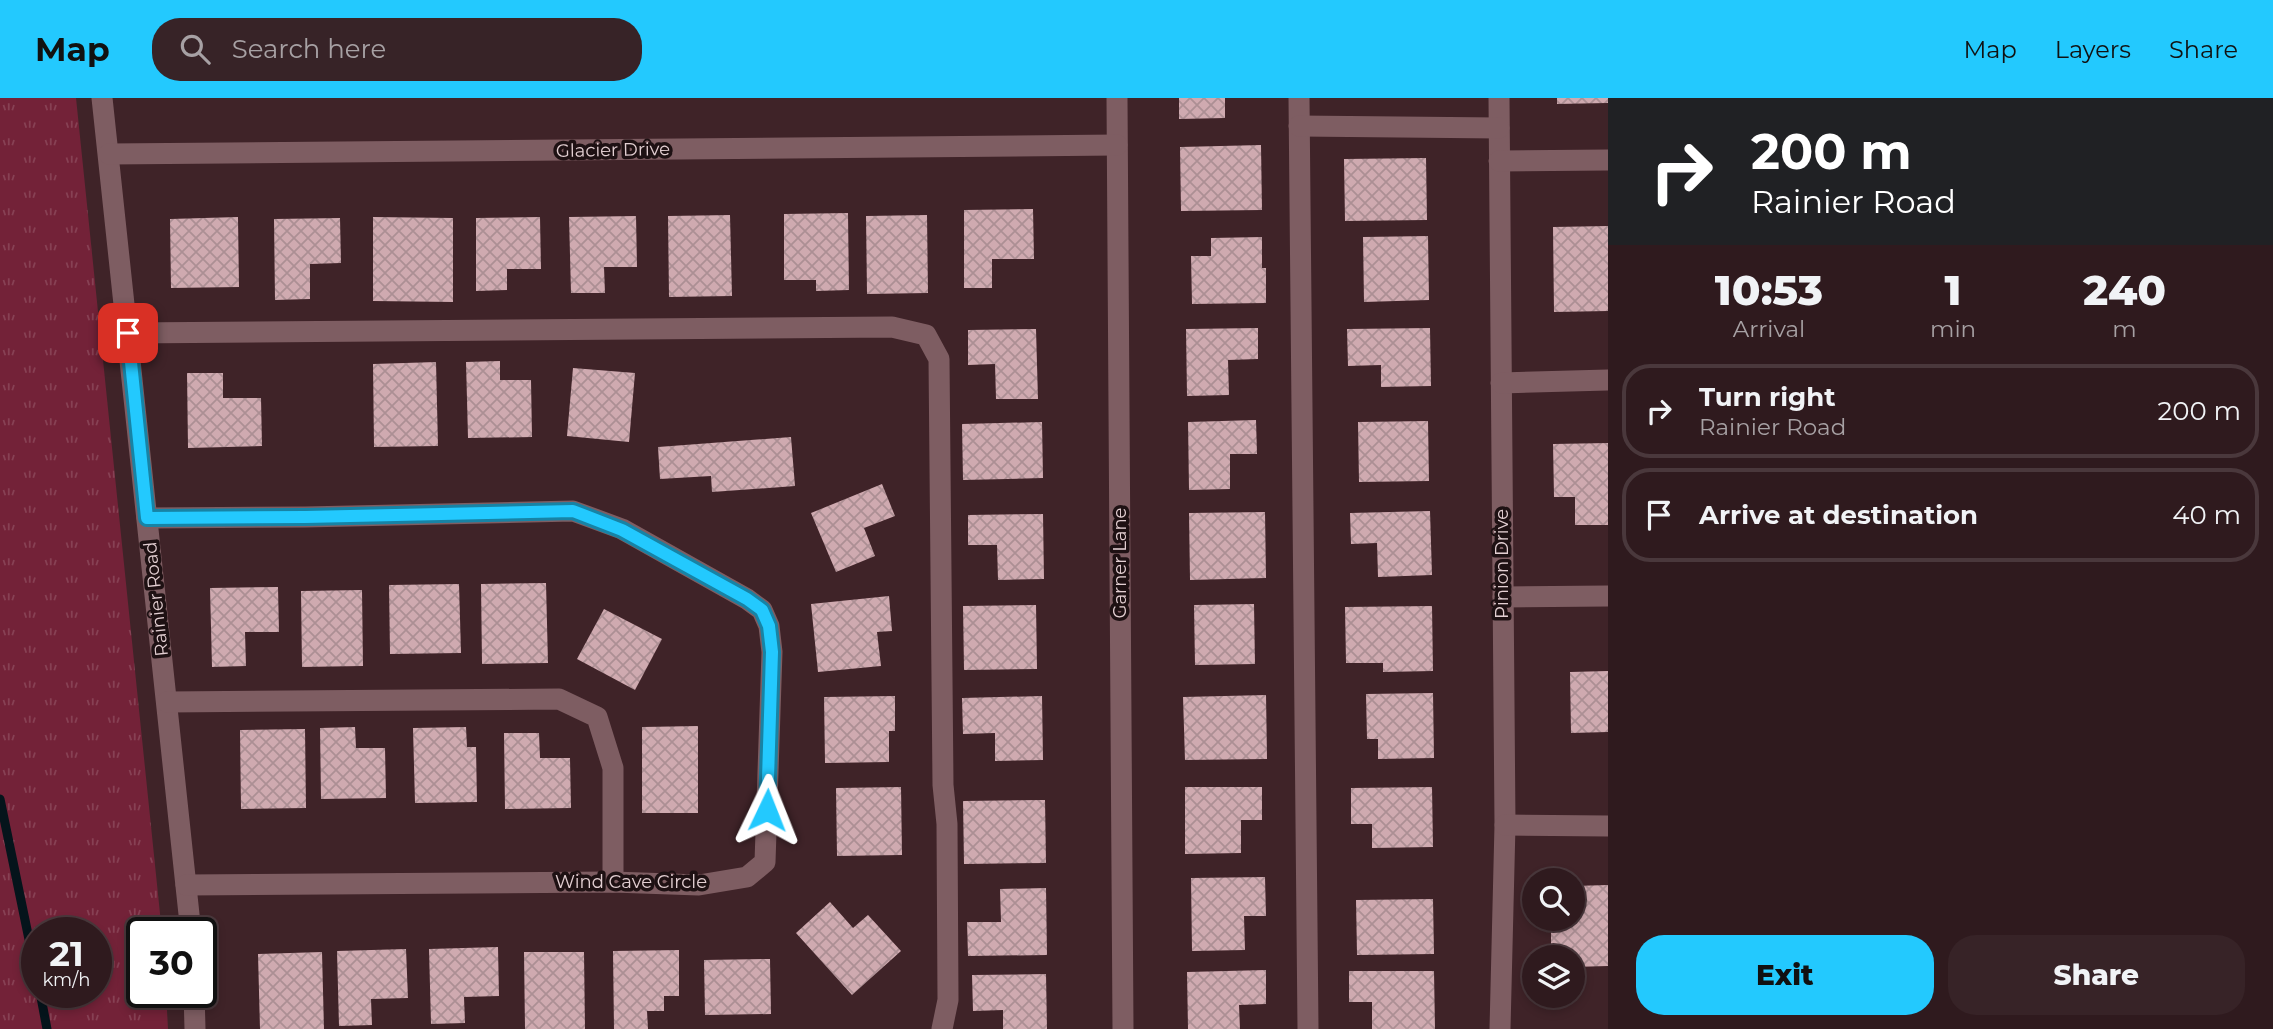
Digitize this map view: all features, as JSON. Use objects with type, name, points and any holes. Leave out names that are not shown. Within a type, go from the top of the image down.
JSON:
[{"type":"street","name":"Rainier Road","points":[[102,98],[189,917]]},
{"type":"street","name":"Garner Lane","points":[[1116,98],[1123,1029]]},
{"type":"street","points":[[1299,98],[1308,1029]]},
{"type":"street","name":"Pinion Drive","points":[[1499,98],[1505,825],[1500,1029]]},
{"type":"street","points":[[1299,126],[1499,128]]},
{"type":"street","name":"Glacier Drive","points":[[109,154],[1117,145]]},
{"type":"street","points":[[1499,161],[1608,160]]},
{"type":"street","points":[[128,333],[892,327],[926,335],[939,359],[948,1000],[942,1029]]},
{"type":"street","points":[[1501,383],[1608,380]]},
{"type":"street","name":"Wind Cave Circle","points":[[147,518],[573,511],[622,530],[747,599],[762,610],[769,626],[772,652],[765,862],[747,877],[699,885],[613,882],[186,885]]},
{"type":"street","points":[[1503,597],[1608,596]]},
{"type":"street","points":[[167,702],[559,699],[597,717],[613,768],[613,882]]},
{"type":"street","points":[[1505,825],[1608,826]]},
{"type":"street","points":[[194,1008],[195,1029]]},
{"type":"green space","points":[[0,98],[76,98],[160,917],[126,917],[126,1008],[167,1008],[168,1029],[0,1029]]},
{"type":"building","points":[[1179,98],[1225,98],[1225,118],[1179,119]]},
{"type":"building","points":[[1557,98],[1608,98],[1608,103],[1557,104]]},
{"type":"building","points":[[1261,145],[1262,210],[1181,211],[1180,147]]},
{"type":"building","points":[[1426,158],[1427,220],[1345,221],[1344,159]]},
{"type":"building","points":[[1033,209],[1034,259],[992,259],[992,288],[964,288],[964,210]]},
{"type":"building","points":[[848,213],[849,290],[816,291],[816,280],[784,280],[784,214]]},
{"type":"building","points":[[730,215],[732,296],[669,297],[668,216]]},
{"type":"building","points":[[927,215],[928,293],[867,294],[866,216]]},
{"type":"building","points":[[636,216],[637,267],[604,267],[605,293],[571,293],[569,217]]},
{"type":"building","points":[[238,217],[239,287],[171,288],[170,219]]},
{"type":"building","points":[[373,217],[453,218],[453,302],[373,301]]},
{"type":"building","points":[[540,217],[541,269],[507,269],[507,290],[476,291],[476,218]]},
{"type":"building","points":[[340,218],[341,263],[310,264],[310,299],[275,300],[274,219]]},
{"type":"building","points":[[1608,226],[1608,311],[1554,312],[1553,227]]},
{"type":"building","points":[[1428,236],[1429,300],[1364,302],[1363,237]]},
{"type":"building","points":[[1262,237],[1262,268],[1266,268],[1266,303],[1192,304],[1191,256],[1211,256],[1211,238]]},
{"type":"building","points":[[1258,328],[1258,359],[1228,360],[1229,395],[1187,396],[1186,329]]},
{"type":"building","points":[[1430,328],[1431,386],[1381,387],[1381,365],[1348,366],[1347,329]]},
{"type":"building","points":[[1036,329],[1038,399],[996,399],[995,364],[968,365],[968,330]]},
{"type":"building","points":[[500,361],[500,380],[531,380],[532,437],[468,438],[466,362]]},
{"type":"building","points":[[436,362],[438,446],[374,447],[373,364]]},
{"type":"building","points":[[573,368],[635,373],[629,442],[567,436]]},
{"type":"building","points":[[187,373],[223,373],[223,398],[261,398],[262,446],[188,448]]},
{"type":"building","points":[[1256,420],[1257,454],[1230,454],[1230,489],[1189,490],[1188,422]]},
{"type":"building","points":[[1428,421],[1429,481],[1359,482],[1358,422]]},
{"type":"building","points":[[1042,422],[1043,478],[963,480],[962,424]]},
{"type":"building","points":[[791,437],[795,486],[712,492],[711,476],[660,479],[658,447]]},
{"type":"building","points":[[1608,443],[1608,525],[1575,525],[1575,497],[1554,497],[1553,444]]},
{"type":"building","points":[[882,484],[895,516],[864,528],[875,556],[836,572],[811,513]]},
{"type":"building","points":[[1430,511],[1432,575],[1378,577],[1377,543],[1351,544],[1350,513]]},
{"type":"building","points":[[1265,512],[1266,578],[1190,580],[1189,513]]},
{"type":"building","points":[[1043,514],[1044,579],[998,580],[997,545],[968,545],[968,515]]},
{"type":"building","points":[[546,583],[548,663],[482,664],[481,584]]},
{"type":"building","points":[[459,584],[461,653],[390,654],[389,585]]},
{"type":"building","points":[[278,587],[279,632],[245,632],[246,666],[212,667],[210,588]]},
{"type":"building","points":[[362,590],[363,666],[302,667],[301,591]]},
{"type":"building","points":[[889,596],[892,631],[877,632],[881,666],[818,672],[811,604]]},
{"type":"building","points":[[1254,604],[1255,664],[1195,665],[1194,605]]},
{"type":"building","points":[[1036,605],[1037,669],[964,670],[963,606]]},
{"type":"building","points":[[1432,606],[1433,671],[1383,672],[1383,663],[1346,663],[1345,607]]},
{"type":"building","points":[[604,609],[662,639],[635,690],[577,659]]},
{"type":"building","points":[[1608,671],[1608,732],[1571,733],[1570,672]]},
{"type":"building","points":[[1433,693],[1434,758],[1378,759],[1378,739],[1367,739],[1366,694]]},
{"type":"building","points":[[1266,695],[1267,759],[1185,760],[1183,697]]},
{"type":"building","points":[[895,696],[895,731],[889,731],[889,762],[825,763],[824,697]]},
{"type":"building","points":[[1042,696],[1043,760],[995,761],[995,733],[963,734],[962,698]]},
{"type":"building","points":[[698,726],[698,813],[642,813],[642,727]]},
{"type":"building","points":[[355,727],[356,748],[385,748],[386,798],[321,799],[320,728]]},
{"type":"building","points":[[466,727],[467,747],[476,747],[477,802],[415,803],[413,728]]},
{"type":"building","points":[[305,729],[306,808],[241,809],[240,730]]},
{"type":"building","points":[[504,733],[539,733],[540,758],[570,758],[571,808],[505,809]]},
{"type":"building","points":[[901,787],[902,855],[837,856],[836,788]]},
{"type":"building","points":[[1185,787],[1262,787],[1262,820],[1241,820],[1241,853],[1185,854]]},
{"type":"building","points":[[1432,787],[1433,847],[1372,848],[1372,824],[1351,824],[1351,788]]},
{"type":"building","points":[[1045,800],[1046,863],[964,864],[963,801]]},
{"type":"building","points":[[1265,877],[1266,916],[1244,916],[1245,950],[1192,951],[1191,878]]},
{"type":"building","points":[[1608,885],[1608,966],[1585,967],[1585,945],[1551,945],[1551,931],[1585,931],[1585,886]]},
{"type":"building","points":[[1046,888],[1047,955],[968,956],[967,922],[1001,922],[1000,889]]},
{"type":"building","points":[[1433,899],[1434,954],[1357,955],[1356,900]]},
{"type":"building","points":[[830,902],[853,928],[868,915],[901,951],[852,995],[796,933]]},
{"type":"building","points":[[498,947],[499,996],[464,997],[465,1023],[431,1024],[429,949]]},
{"type":"building","points":[[406,949],[408,998],[371,999],[372,1025],[339,1026],[337,951]]},
{"type":"building","points":[[679,950],[679,996],[664,996],[664,1011],[647,1011],[648,1029],[614,1029],[613,951]]},
{"type":"building","points":[[322,952],[324,1029],[260,1029],[258,954]]},
{"type":"building","points":[[524,952],[584,952],[585,1029],[525,1029]]},
{"type":"building","points":[[770,959],[771,1014],[705,1015],[704,960]]},
{"type":"building","points":[[1266,970],[1266,1004],[1239,1005],[1240,1029],[1188,1029],[1187,972]]},
{"type":"building","points":[[1349,971],[1434,971],[1435,1029],[1372,1029],[1372,1002],[1349,1002]]},
{"type":"building","points":[[1046,974],[1047,1029],[1003,1029],[1003,1010],[973,1011],[972,975]]},
{"type":"waterway","points":[[0,799],[24,917]]},
{"type":"waterway","points":[[43,1008],[47,1029]]},
{"type":"route","points":[[128,333],[147,518],[573,511],[622,530],[747,599],[762,610],[769,626],[772,652],[767,810]]}]
